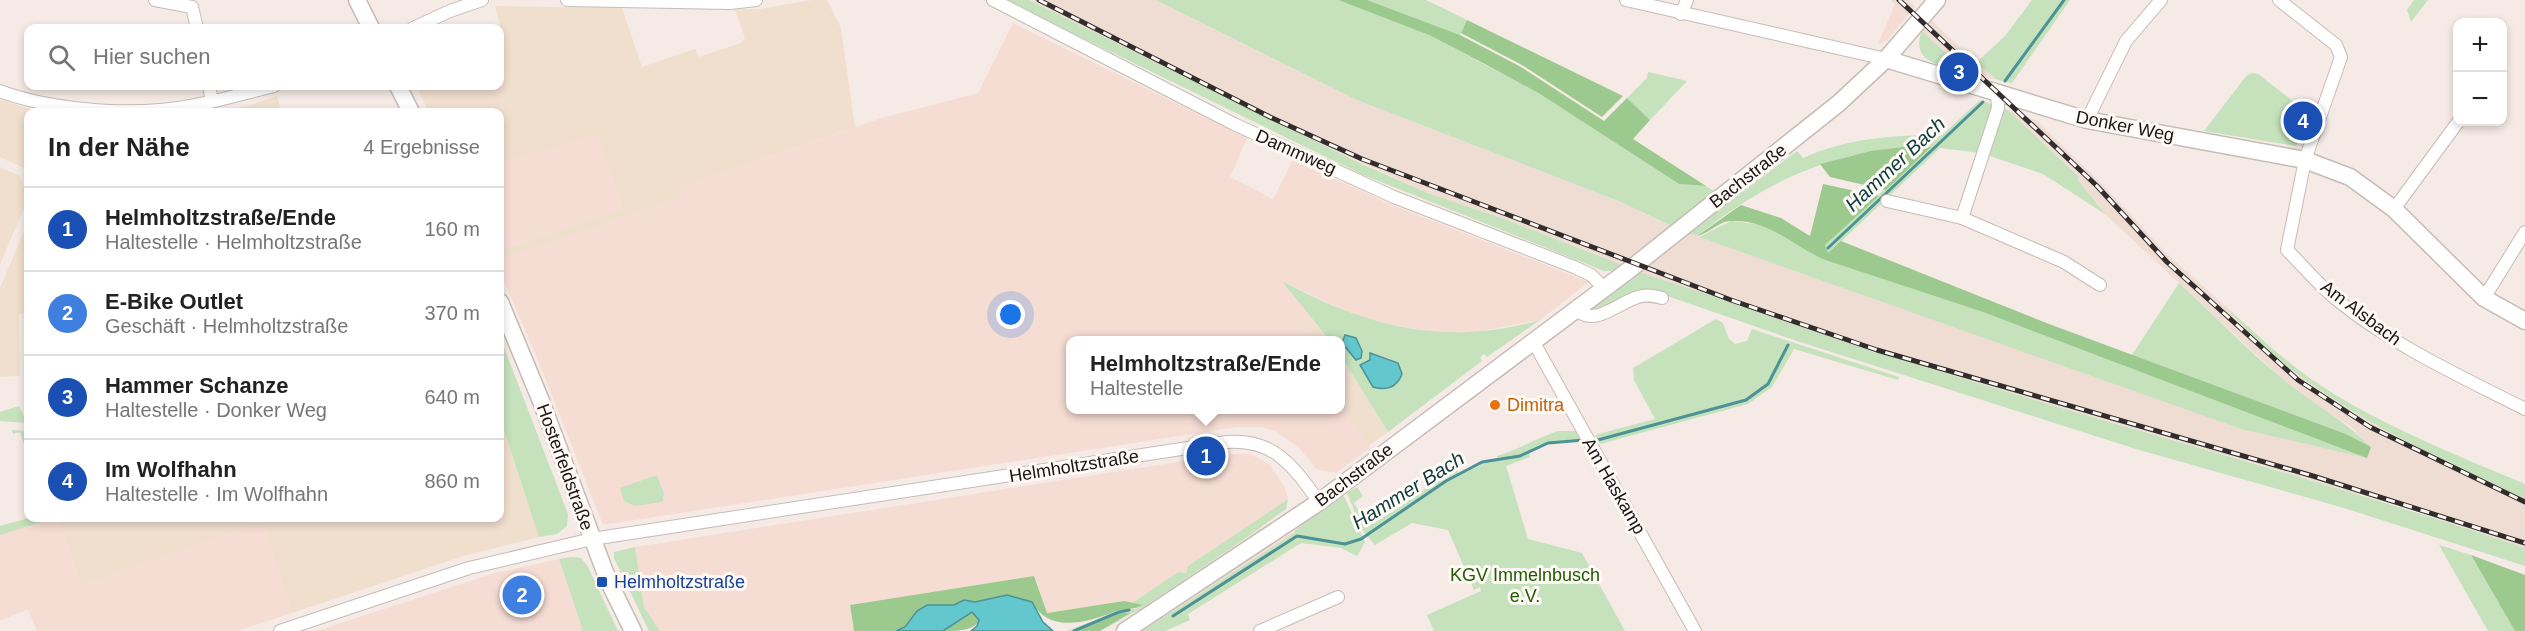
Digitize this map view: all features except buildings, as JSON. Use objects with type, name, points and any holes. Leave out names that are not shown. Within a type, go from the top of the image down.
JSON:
[{"type":"street","points":[[155,0],[192,7],[196,24]]},
{"type":"street","points":[[357,0],[369,24]]},
{"type":"street","points":[[422,24],[482,0]]},
{"type":"street","points":[[567,0],[730,3],[756,0]]},
{"type":"street","name":"Dammweg","points":[[993,0],[1234,124],[1394,197],[1574,267],[1591,275],[1605,289]]},
{"type":"street","name":"Donker Weg","points":[[1626,0],[1886,59],[2087,120],[2305,160],[2350,177],[2394,209],[2484,298],[2525,321]]},
{"type":"street","points":[[1681,14],[1687,0]]},
{"type":"street","name":"Bachstraße","points":[[1125,631],[1319,502],[1605,289],[1796,139],[1886,59],[1937,0]]},
{"type":"street","points":[[2087,120],[2126,40],[2161,0]]},
{"type":"street","points":[[2279,0],[2336,45],[2341,57],[2305,160]]},
{"type":"street","points":[[210,90],[212,101]]},
{"type":"street","points":[[172,108],[257,90]]},
{"type":"street","points":[[400,90],[409,108]]},
{"type":"street","points":[[0,91],[16,97],[64,106],[93,108]]},
{"type":"street","points":[[1962,218],[1998,108],[1997,93]]},
{"type":"street","points":[[2394,209],[2455,126]]},
{"type":"street","name":"Am Alsbach","points":[[2305,160],[2287,250],[2335,298],[2367,322],[2448,370],[2525,409]]},
{"type":"street","points":[[1887,201],[1962,218],[2064,262],[2100,285]]},
{"type":"street","points":[[2484,298],[2525,232]]},
{"type":"street","points":[[1576,310],[1582,315],[1593,318],[1639,296],[1662,298]]},
{"type":"street","name":"Hosterfeldstraße","points":[[504,312],[541,401],[592,539],[633,631]]},
{"type":"street","name":"Am Haskamp","points":[[1533,341],[1695,631]]},
{"type":"street","name":"Helmholtzstraße","points":[[280,631],[469,568],[592,539],[1235,441],[1261,445],[1280,454],[1319,502]]},
{"type":"street","points":[[1260,631],[1338,597]]},
{"type":"shaded area","points":[[812,0],[827,0],[841,28],[855,127],[684,186],[678,199],[504,259],[504,249],[622,208],[597,135],[504,163],[504,108],[427,108],[418,90],[504,90],[504,24],[500,24],[495,6],[622,8],[642,67],[695,49],[699,57],[741,43],[745,38],[735,9],[759,9]]},
{"type":"shaded area","points":[[1029,0],[1156,0],[1357,100],[1621,202],[1697,236],[2241,429],[2371,447],[2349,425],[2308,400],[2278,375],[2105,214],[2077,179],[2079,177],[2008,110],[2036,120],[2111,193],[2165,252],[2224,305],[2239,323],[2308,382],[2353,412],[2525,499],[2525,548],[2412,510],[1918,366],[1653,277],[1507,220],[1428,193],[1269,120]]},
{"type":"shaded area","points":[[1891,0],[1908,0],[1915,6],[1907,16]]},
{"type":"shaded area","points":[[1895,4],[1907,16],[1887,40],[1878,44]]},
{"type":"shaded area","points":[[1932,21],[1976,63],[1998,80],[1963,72],[1962,68],[1922,31]]},
{"type":"shaded area","points":[[1013,23],[1247,138],[1230,177],[1273,199],[1293,160],[1392,205],[1589,282],[1540,320],[1476,332],[1445,334],[1385,324],[1354,315],[1284,282],[1317,326],[1303,336],[1066,336],[1066,414],[1345,414],[1345,411],[1370,448],[1336,473],[1316,469],[1300,449],[1276,431],[1261,427],[1237,427],[603,525],[504,280],[504,259],[677,199],[683,186],[882,118],[978,93]]},
{"type":"shaded area","points":[[277,96],[280,108],[234,108]]},
{"type":"shaded area","points":[[0,99],[26,108],[24,168],[0,157]]},
{"type":"shaded area","points":[[597,134],[622,208],[504,249],[504,163]]},
{"type":"shaded area","points":[[0,167],[20,176],[24,188],[24,208],[0,264]]},
{"type":"shaded area","points":[[24,231],[24,313],[19,314],[20,376],[0,377],[0,288]]},
{"type":"shaded area","points":[[1317,326],[1326,336],[1303,336]]},
{"type":"shaded area","points":[[1345,362],[1388,432],[1368,446],[1345,411]]},
{"type":"shaded area","points":[[504,430],[539,537],[467,555],[292,613],[262,522],[504,522]]},
{"type":"shaded area","points":[[1229,454],[1250,454],[1269,464],[1284,486],[1288,499],[1188,566],[1186,573],[1178,572],[1132,603],[1123,601],[1047,613],[1034,576],[850,605],[854,631],[660,631],[644,607],[635,547]]},
{"type":"shaded area","points":[[41,522],[59,522],[81,586],[262,522],[292,613],[237,631],[37,631],[28,609],[0,621],[0,535]]},
{"type":"shaded area","points":[[59,522],[262,522],[81,586]]},
{"type":"shaded area","points":[[1294,531],[1295,533],[1266,553],[1172,611]]},
{"type":"shaded area","points":[[559,559],[583,631],[316,631],[495,573]]},
{"type":"green space","points":[[1004,0],[1029,0],[1364,165],[1428,193],[1507,220],[1622,265],[1612,271],[1604,271],[1361,174]]},
{"type":"green space","points":[[1156,0],[1338,0],[1429,35],[1540,94],[1679,184],[1706,186],[1714,191],[1671,226],[1621,202],[1357,100]]},
{"type":"green space","points":[[1338,0],[1367,0],[1460,35],[1521,67],[1604,121],[1627,98],[1650,120],[1633,139],[1706,186],[1679,184],[1540,94],[1483,63],[1429,35]]},
{"type":"green space","points":[[1367,0],[1426,0],[1467,20],[1460,35]]},
{"type":"green space","points":[[2032,0],[2070,0],[2012,83],[1998,80],[1976,63],[2005,36]]},
{"type":"green space","points":[[2414,0],[2428,0],[2411,22],[2407,10]]},
{"type":"green space","points":[[1467,20],[1623,96],[1602,117],[1522,65],[1461,33]]},
{"type":"green space","points":[[1922,31],[1962,68],[1963,72],[1937,64],[1924,56],[1920,50],[1919,41]]},
{"type":"green space","points":[[1648,72],[1687,81],[1650,120],[1627,98],[1647,78]]},
{"type":"green space","points":[[2258,74],[2306,111],[2299,128],[2303,138],[2295,146],[2204,131],[2247,75]]},
{"type":"green space","points":[[1980,100],[1995,105],[1980,153],[1940,148],[1828,254],[1825,245],[1930,147],[1864,153],[1806,170],[1751,198],[1697,236],[1688,233],[1797,151],[1803,158],[1837,146],[1871,139],[1942,135]]},
{"type":"green space","points":[[2003,108],[2008,110],[2079,177],[2077,179],[2105,214],[2043,174],[1987,155]]},
{"type":"green space","points":[[1931,147],[1886,190],[1830,177],[1820,164],[1871,151]]},
{"type":"green space","points":[[1823,184],[1879,196],[1825,245],[1828,253],[1841,241],[2049,324],[2346,434],[2371,447],[2367,458],[1983,312],[1825,260],[1780,234],[1757,224],[1731,221],[1697,236],[1741,205],[1781,218],[1810,236]]},
{"type":"green space","points":[[1731,221],[1769,228],[1825,260],[1983,312],[2367,458],[2241,429],[1699,237]]},
{"type":"green space","points":[[1637,271],[1917,364],[2323,484],[2525,548],[2525,566],[2344,508],[2136,449],[1797,341],[1650,290],[1594,309],[1593,306]]},
{"type":"green space","points":[[1282,281],[1345,310],[1376,321],[1407,328],[1439,332],[1472,332],[1540,320],[1487,357],[1484,354],[1480,358],[1482,361],[1388,432],[1345,362],[1345,336],[1326,336]],"holes":[[[1370,353],[1390,359],[1387,389],[1373,387],[1360,366],[1370,360]]]},
{"type":"green space","points":[[2179,283],[2270,369],[2351,429],[2371,447],[2346,434],[2132,355]]},
{"type":"green space","points":[[2224,305],[2288,362],[2311,379],[2388,424],[2525,484],[2525,499],[2403,440],[2325,394],[2255,338]]},
{"type":"green space","points":[[1716,319],[1723,323],[1729,339],[1735,344],[1747,341],[1752,329],[1899,377],[1898,380],[1794,349],[1772,387],[1748,404],[1600,444],[1595,435],[1655,419],[1634,380],[1633,368]]},
{"type":"green space","points":[[504,347],[568,514],[567,526],[557,534],[539,537],[504,430]]},
{"type":"green space","points":[[19,406],[24,423],[0,421],[0,412]]},
{"type":"green space","points":[[12,430],[24,431],[24,444],[20,432],[13,434]]},
{"type":"green space","name":"KGV Immelnbusch e.V.","points":[[1558,431],[1577,431],[1583,441],[1569,440],[1549,444],[1529,451],[1530,457],[1506,466],[1528,539],[1582,553],[1625,631],[1434,631],[1427,615],[1481,591],[1480,587],[1474,590],[1448,530],[1412,523],[1375,545],[1362,530],[1347,493],[1357,487],[1363,496],[1354,503],[1369,526],[1456,469],[1459,474],[1480,462],[1497,458],[1497,456]]},
{"type":"green space","points":[[657,475],[664,494],[662,502],[635,506],[624,501],[620,488]]},
{"type":"green space","points":[[1343,494],[1365,542],[1357,556],[1341,548],[1301,543],[1188,614],[1190,620],[1165,631],[1142,631],[1295,533],[1294,531]]},
{"type":"green space","points":[[1288,499],[1286,509],[1145,606],[1101,631],[1128,613],[1121,613],[1078,631],[1067,631],[1123,609],[1136,609],[1142,605],[1132,603],[1178,572],[1186,573],[1188,566]]},
{"type":"green space","points":[[24,519],[24,522],[41,522],[0,535],[0,526]]},
{"type":"green space","points":[[2439,545],[2471,555],[2515,631],[2488,631]]},
{"type":"green space","points":[[635,547],[644,607],[660,631],[649,631],[614,558],[614,552]]},
{"type":"green space","points":[[2471,555],[2525,575],[2525,631],[2515,631]]},
{"type":"green space","points":[[581,558],[588,567],[618,631],[583,631],[559,559]]},
{"type":"green space","points":[[1034,576],[1047,613],[1124,601],[1143,605],[1072,623],[1052,620],[1037,609],[1007,595],[975,602],[964,600],[955,605],[927,605],[917,611],[905,627],[896,631],[854,631],[850,605]]},
{"type":"green space","points":[[972,612],[979,620],[974,626],[964,630],[943,631],[961,616]]},
{"type":"green space","points":[[1121,613],[1130,613],[1100,631],[1078,631]]},
{"type":"water","points":[[1345,336],[1356,338],[1362,351],[1361,358],[1356,360],[1345,347]]},
{"type":"water","points":[[1370,353],[1398,363],[1402,374],[1394,385],[1387,388],[1373,387],[1360,365],[1370,360]]},
{"type":"water","points":[[1007,595],[1032,602],[1043,622],[1053,631],[971,631],[977,626],[979,620],[972,612],[943,631],[896,631],[905,627],[917,611],[927,605],[954,605],[964,600],[975,602]]},
{"type":"waterway","name":"Hammer Bach","points":[[2005,81],[2064,0]]},
{"type":"waterway","name":"Hammer Bach","points":[[1828,248],[1983,102]]},
{"type":"waterway","name":"Hammer Bach","points":[[1594,441],[1746,400],[1768,384],[1788,345]]},
{"type":"waterway","name":"Hammer Bach","points":[[1173,616],[1297,536],[1345,544],[1361,539],[1446,481],[1482,462],[1520,456],[1548,443],[1584,440]]},
{"type":"waterway","name":"Hammer Bach","points":[[1074,631],[1129,610]]},
{"type":"railway","points":[[1039,0],[1270,117],[1362,159],[1731,300],[1877,350],[2313,476],[2525,543]]},
{"type":"railway","points":[[1899,0],[2097,186],[2167,262],[2298,380],[2370,427],[2525,502]]},
{"type":"place","name":"Hammer Schanze","points":[[1959,72]]},
{"type":"place","name":"Im Wolfhahn","points":[[2303,121]]},
{"type":"place","name":"Dimitra","points":[[1495,405]]},
{"type":"place","name":"Helmholtzstraße/Ende","points":[[1206,456]]},
{"type":"place","name":"Helmholtzstraße","points":[[602,582]]},
{"type":"place","name":"E-Bike Outlet","points":[[522,595]]}]
